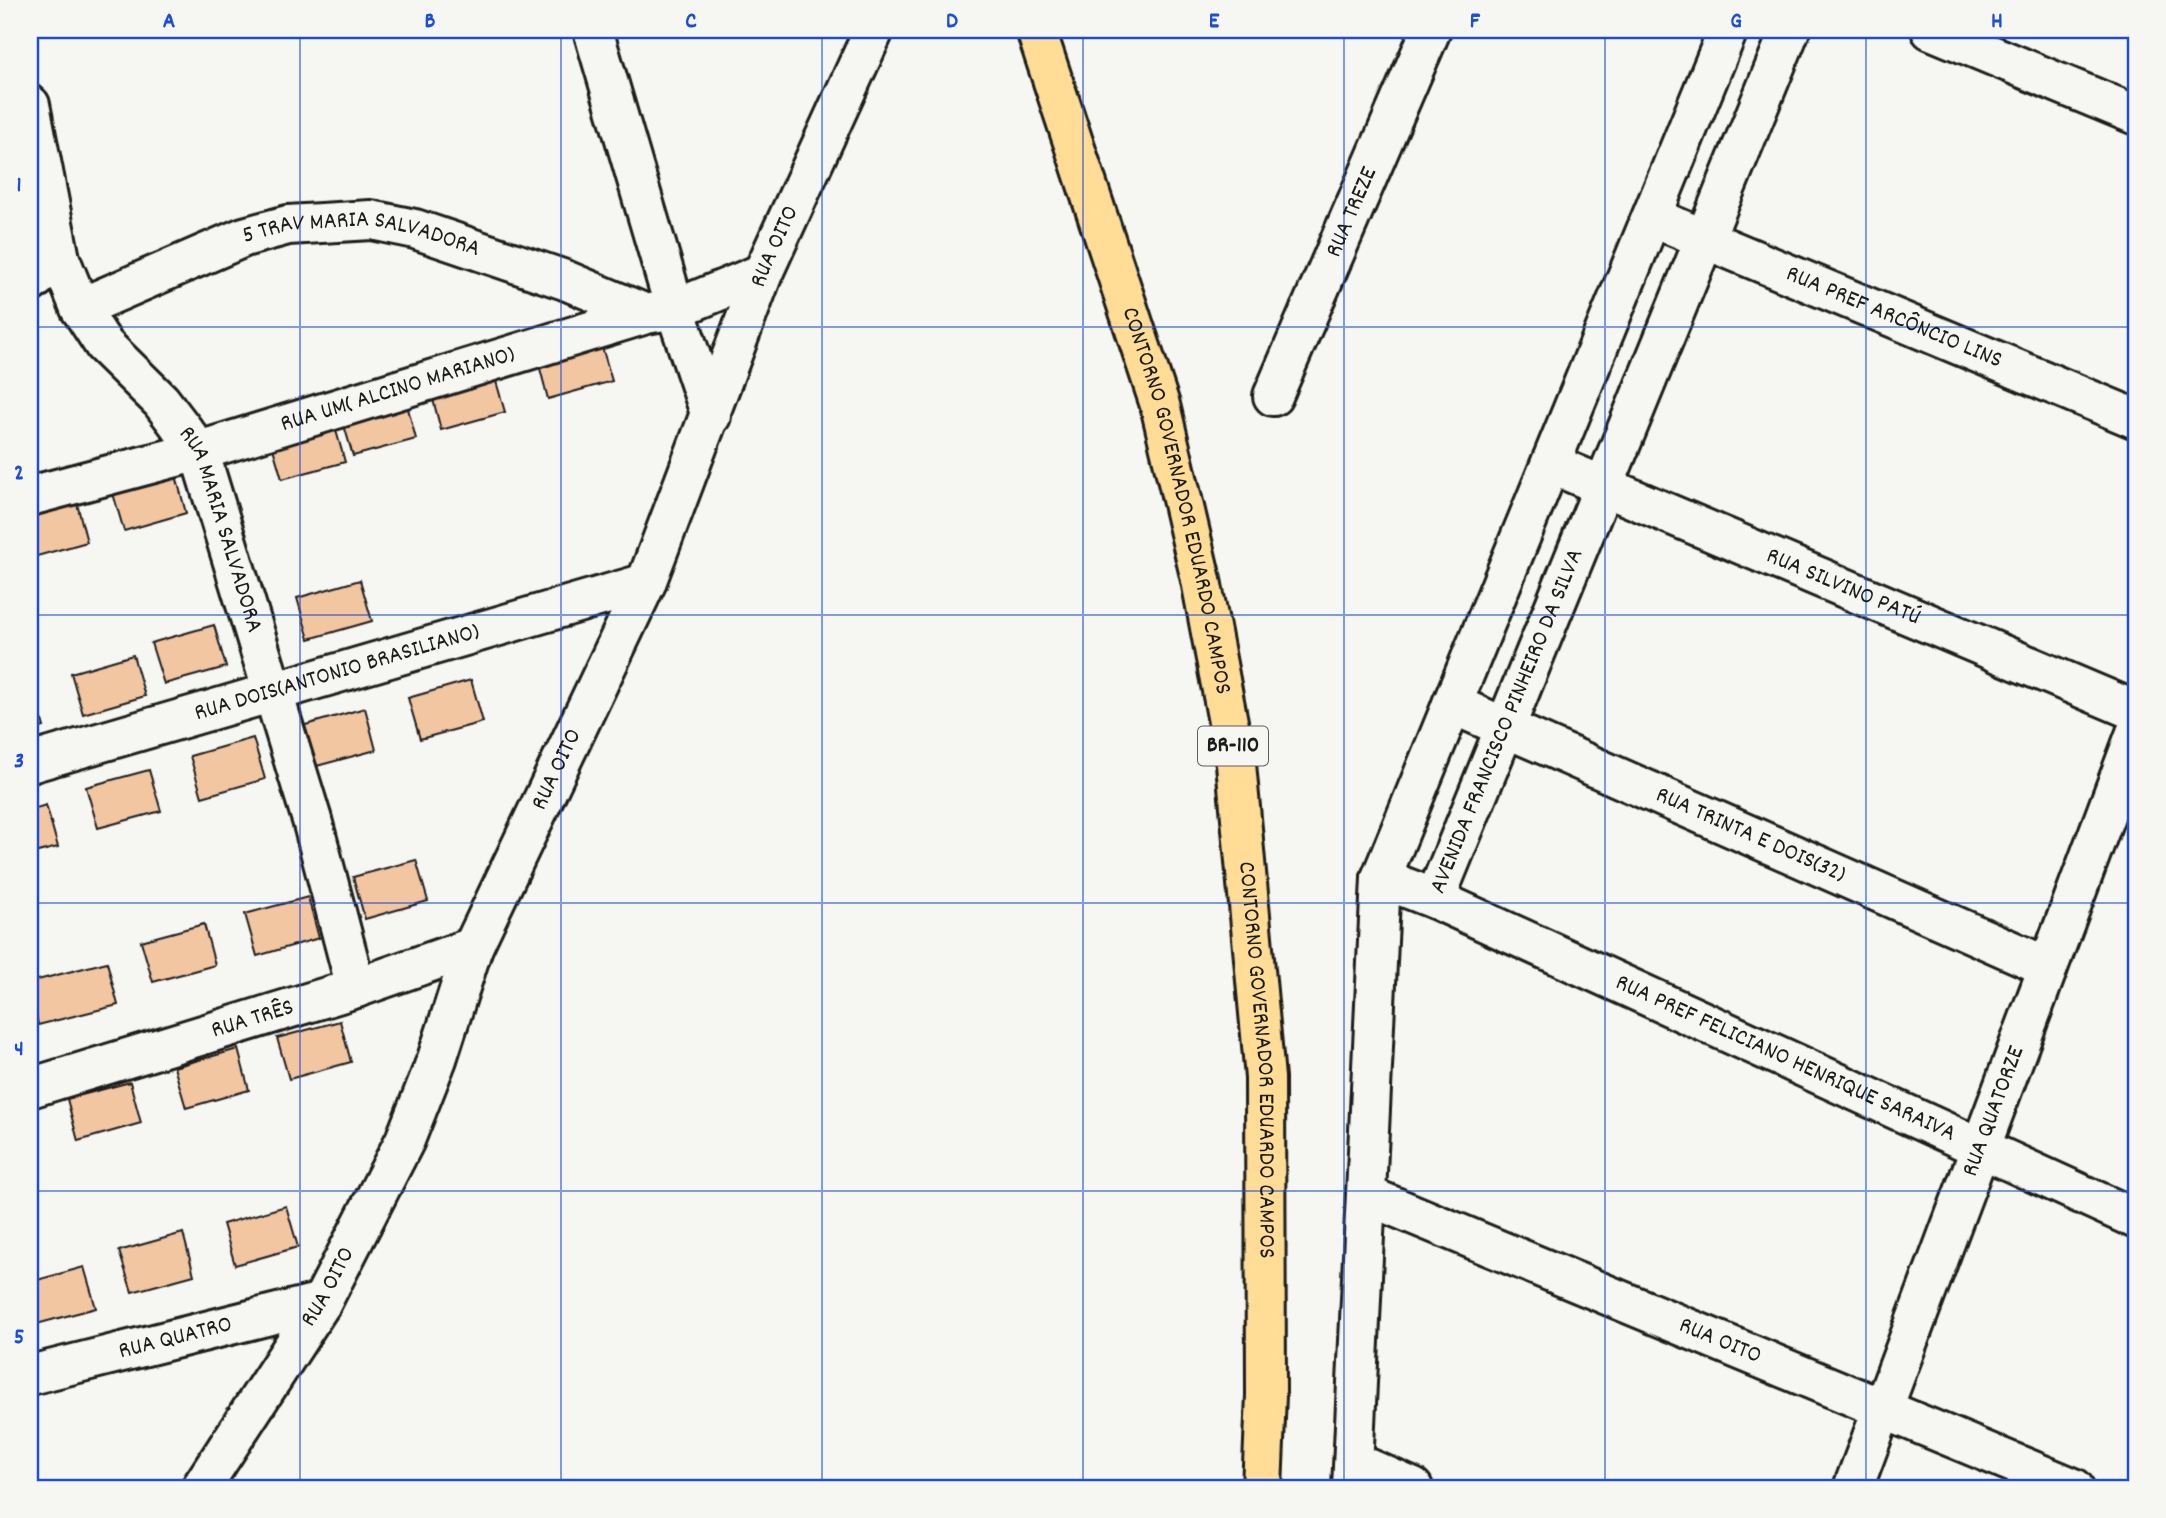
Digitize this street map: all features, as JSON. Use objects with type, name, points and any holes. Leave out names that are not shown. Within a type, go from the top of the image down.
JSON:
[{"type":"highway","name":"CONTORNO GOVERNADOR EDUARDO CAMPOS","points":[[1036,30],[1160,405],[1201,580],[1236,764],[1265,1077],[1266,1395],[1262,1488]]},
{"type":"street","points":[[593,30],[660,312],[711,416]]},
{"type":"street","name":"RUA OITO","points":[[201,1488],[322,1302],[405,1140],[437,1059],[473,947],[646,583],[763,273],[874,30]]},
{"type":"street","name":"RUA TREZE","points":[[1273,396],[1430,30]]},
{"type":"street","points":[[1413,1488],[1353,1475],[1381,878],[1728,30]]},
{"type":"street","name":"AVENIDA FRANCISCO PINHEIRO DA SILVA","points":[[1381,878],[1435,899],[1790,30]]},
{"type":"street","points":[[1931,30],[2136,115]]},
{"type":"street","name":"RUA MARIA SALVADORA","points":[[30,105],[60,259],[80,308],[104,345],[160,401],[199,451],[312,820],[356,988]]},
{"type":"street","name":"RUA PREF ARCÔNCIO LINS","points":[[1651,217],[2136,419]]},
{"type":"street","name":"5 TRAV MARIA SALVADORA","points":[[80,308],[244,237],[288,225],[371,220],[415,229],[660,312]]},
{"type":"street","points":[[30,283],[60,259]]},
{"type":"street","name":"RUA UM( ALCINO MARIANO)","points":[[30,496],[199,451],[660,312],[763,273]]},
{"type":"street","name":"RUA SILVINO PATÚ","points":[[1551,464],[2136,711]]},
{"type":"street","name":"RUA DOIS(ANTONIO BRASILIANO)","points":[[30,763],[646,583]]},
{"type":"street","name":"RUA TRINTA E DOIS(32)","points":[[1452,704],[2048,967]]},
{"type":"street","name":"RUA QUATORZE","points":[[1853,1488],[2136,733]]},
{"type":"street","name":"RUA PREF FELICIANO HENRIQUE SARAIVA","points":[[1435,899],[2136,1219]]},
{"type":"street","name":"RUA TRÊS","points":[[30,1088],[356,988],[473,947]]},
{"type":"street","name":"RUA OITO","points":[[1366,1195],[2074,1488]]},
{"type":"street","name":"RUA QUATRO","points":[[30,1375],[322,1302]]},
{"type":"building","points":[[600,340],[612,381],[548,399],[537,357]]},
{"type":"building","points":[[493,371],[505,412],[441,430],[430,388]]},
{"type":"building","points":[[405,397],[416,439],[353,456],[341,415]]},
{"type":"building","points":[[333,420],[345,462],[282,479],[270,438]]},
{"type":"building","points":[[175,472],[186,513],[124,531],[112,490]]},
{"type":"building","points":[[76,500],[87,542],[30,558],[30,513]]},
{"type":"building","points":[[360,580],[372,621],[309,639],[297,598]]},
{"type":"building","points":[[214,625],[226,667],[164,684],[151,643]]},
{"type":"building","points":[[133,655],[145,696],[83,714],[71,673]]},
{"type":"building","points":[[471,680],[483,722],[420,739],[408,698]]},
{"type":"building","points":[[32,685],[44,727],[30,731],[30,686]]},
{"type":"building","points":[[365,708],[376,750],[313,767],[302,726]]},
{"type":"building","points":[[253,738],[265,779],[202,797],[190,756]]},
{"type":"building","points":[[149,770],[161,811],[98,828],[86,787]]},
{"type":"building","points":[[46,805],[58,847],[30,854],[30,810]]},
{"type":"building","points":[[416,860],[428,901],[365,919],[353,877]]},
{"type":"building","points":[[308,897],[319,938],[257,956],[245,914]]},
{"type":"building","points":[[204,924],[215,965],[153,982],[141,941]]},
{"type":"building","points":[[107,962],[118,1005],[38,1025],[30,982]]},
{"type":"building","points":[[340,1021],[351,1062],[289,1079],[277,1038]]},
{"type":"building","points":[[238,1049],[249,1090],[186,1108],[174,1067]]},
{"type":"building","points":[[130,1082],[141,1123],[78,1141],[67,1099]]},
{"type":"building","points":[[30,1114],[40,1151],[30,1154]]},
{"type":"building","points":[[286,1206],[298,1247],[235,1265],[223,1224]]},
{"type":"building","points":[[183,1233],[194,1275],[132,1292],[119,1251]]},
{"type":"building","points":[[84,1267],[96,1308],[33,1325],[30,1282]]}]
